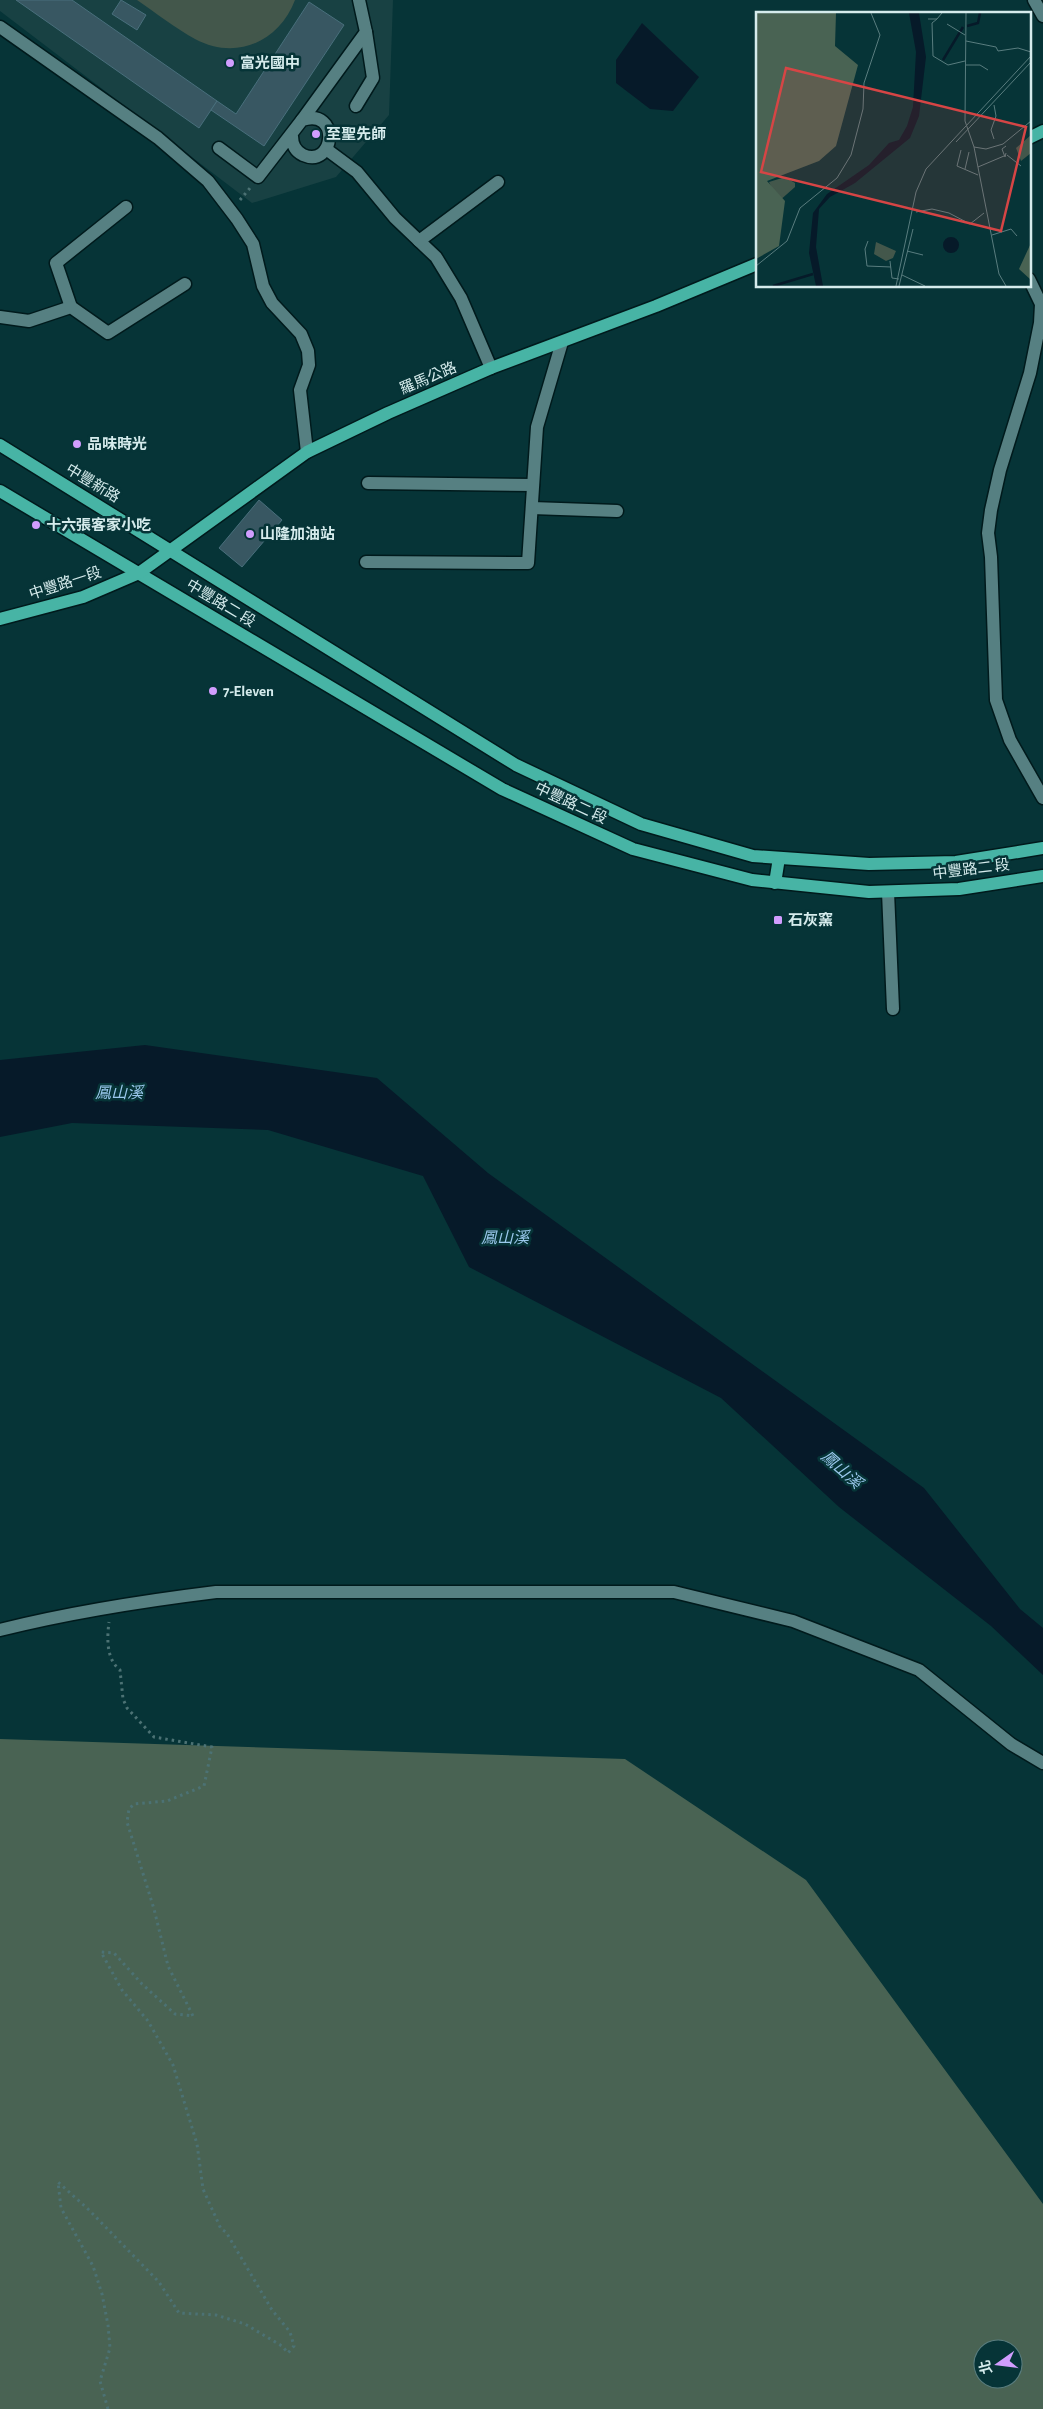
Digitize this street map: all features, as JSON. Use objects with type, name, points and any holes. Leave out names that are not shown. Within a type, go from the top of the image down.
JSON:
[{"type":"main road","points":[[1030,138],[1043,131]]},
{"type":"main road","name":"羅馬公路","points":[[139,573],[307,452],[388,412],[491,368],[562,342],[756,264]]},
{"type":"main road","name":"中豐新路","points":[[0,445],[170,549]]},
{"type":"main road","points":[[0,491],[139,573]]},
{"type":"main road","name":"中豐路二 段","points":[[170,549],[516,765],[640,824],[754,856],[869,864],[956,862],[1043,848]]},
{"type":"main road","name":"中豐路二 段","points":[[139,573],[502,789],[633,849],[752,880],[869,892],[959,889],[1043,876]]},
{"type":"main road","name":"中豐路一段","points":[[0,619],[83,597],[139,573]]},
{"type":"main road","points":[[775,883],[779,858]]},
{"type":"street","points":[[356,106],[373,78],[359,0]]},
{"type":"street","points":[[1034,0],[1043,16]]},
{"type":"street","points":[[0,27],[158,138],[208,181],[231,211],[253,244],[264,286],[272,303],[301,334],[308,351],[310,365],[300,390],[307,452]]},
{"type":"street","points":[[302,120],[314,118],[326,125],[330,137],[326,149],[317,156],[304,155],[295,148],[292,136],[293,129],[302,120],[366,32]]},
{"type":"street","points":[[219,148],[258,178],[292,136]]},
{"type":"street","points":[[326,149],[357,172],[395,218],[436,257],[461,298],[491,368]]},
{"type":"street","points":[[419,241],[498,182]]},
{"type":"street","points":[[126,207],[56,263],[71,307],[108,333],[185,284]]},
{"type":"street","points":[[1030,281],[1041,304],[1040,323],[1030,373],[1000,470],[988,533],[991,557],[996,700],[1010,740],[1043,798]]},
{"type":"street","points":[[0,317],[29,321],[71,307]]},
{"type":"street","points":[[366,562],[528,563],[537,427],[562,342]]},
{"type":"street","points":[[368,482],[533,485]]},
{"type":"street","points":[[532,508],[617,511]]},
{"type":"street","points":[[888,892],[893,1008]]},
{"type":"street","points":[[0,1630],[55,1616],[111,1606],[216,1592],[674,1592],[793,1621],[919,1670],[1011,1744],[1043,1763]]},
{"type":"path","points":[[231,211],[258,178]]},
{"type":"path","points":[[108,2409],[100,2382],[110,2348],[102,2294],[93,2266],[61,2208],[58,2182],[159,2282],[179,2313],[216,2316],[245,2324],[282,2346],[288,2353],[294,2346],[290,2332],[272,2310],[226,2232],[221,2229],[203,2189],[197,2144],[173,2065],[148,2021],[122,1990],[101,1952],[114,1953],[142,1984],[175,2014],[193,2016],[168,1966],[154,1908],[127,1822],[129,1809],[134,1804],[167,1800],[204,1786],[212,1747],[154,1737],[127,1708],[123,1699],[120,1670],[115,1666],[107,1646],[111,1606]]},
{"type":"shaded area","name":"富光國中","points":[[0,0],[393,0],[389,115],[336,177],[252,203],[0,11]]},
{"type":"shaded area","points":[[137,0],[295,0],[288,15],[267,37],[254,44],[226,48],[210,45],[195,39]]},
{"type":"shaded area","points":[[0,1739],[625,1759],[806,1880],[1043,2204],[1043,2409],[0,2409]]},
{"type":"water","points":[[642,23],[699,77],[673,111],[650,109],[616,83],[616,60]]},
{"type":"water","name":"鳳山溪","points":[[145,1045],[377,1078],[488,1173],[924,1488],[1020,1609],[1043,1628],[1043,1675],[991,1626],[839,1507],[721,1398],[469,1267],[423,1176],[268,1130],[72,1123],[0,1137],[0,1060]]},
{"type":"building","points":[[16,0],[72,0],[217,101],[199,128]]},
{"type":"building","points":[[121,0],[146,15],[137,30],[112,14]]},
{"type":"building","points":[[309,2],[344,25],[264,146],[211,110],[217,101],[236,114]]},
{"type":"building","name":"山隆加油站","points":[[259,500],[282,520],[242,567],[219,548]]},
{"type":"place","name":"富光國中","points":[[230,63]]},
{"type":"place","name":"至聖先師","points":[[316,134]]},
{"type":"place","name":"品味時光","points":[[77,444]]},
{"type":"place","name":"十六張客家小吃","points":[[36,525]]},
{"type":"place","name":"山隆加油站","points":[[250,534]]},
{"type":"place","name":"7-Eleven","points":[[213,691]]},
{"type":"place","name":"石灰窯","points":[[778,920]]}]
